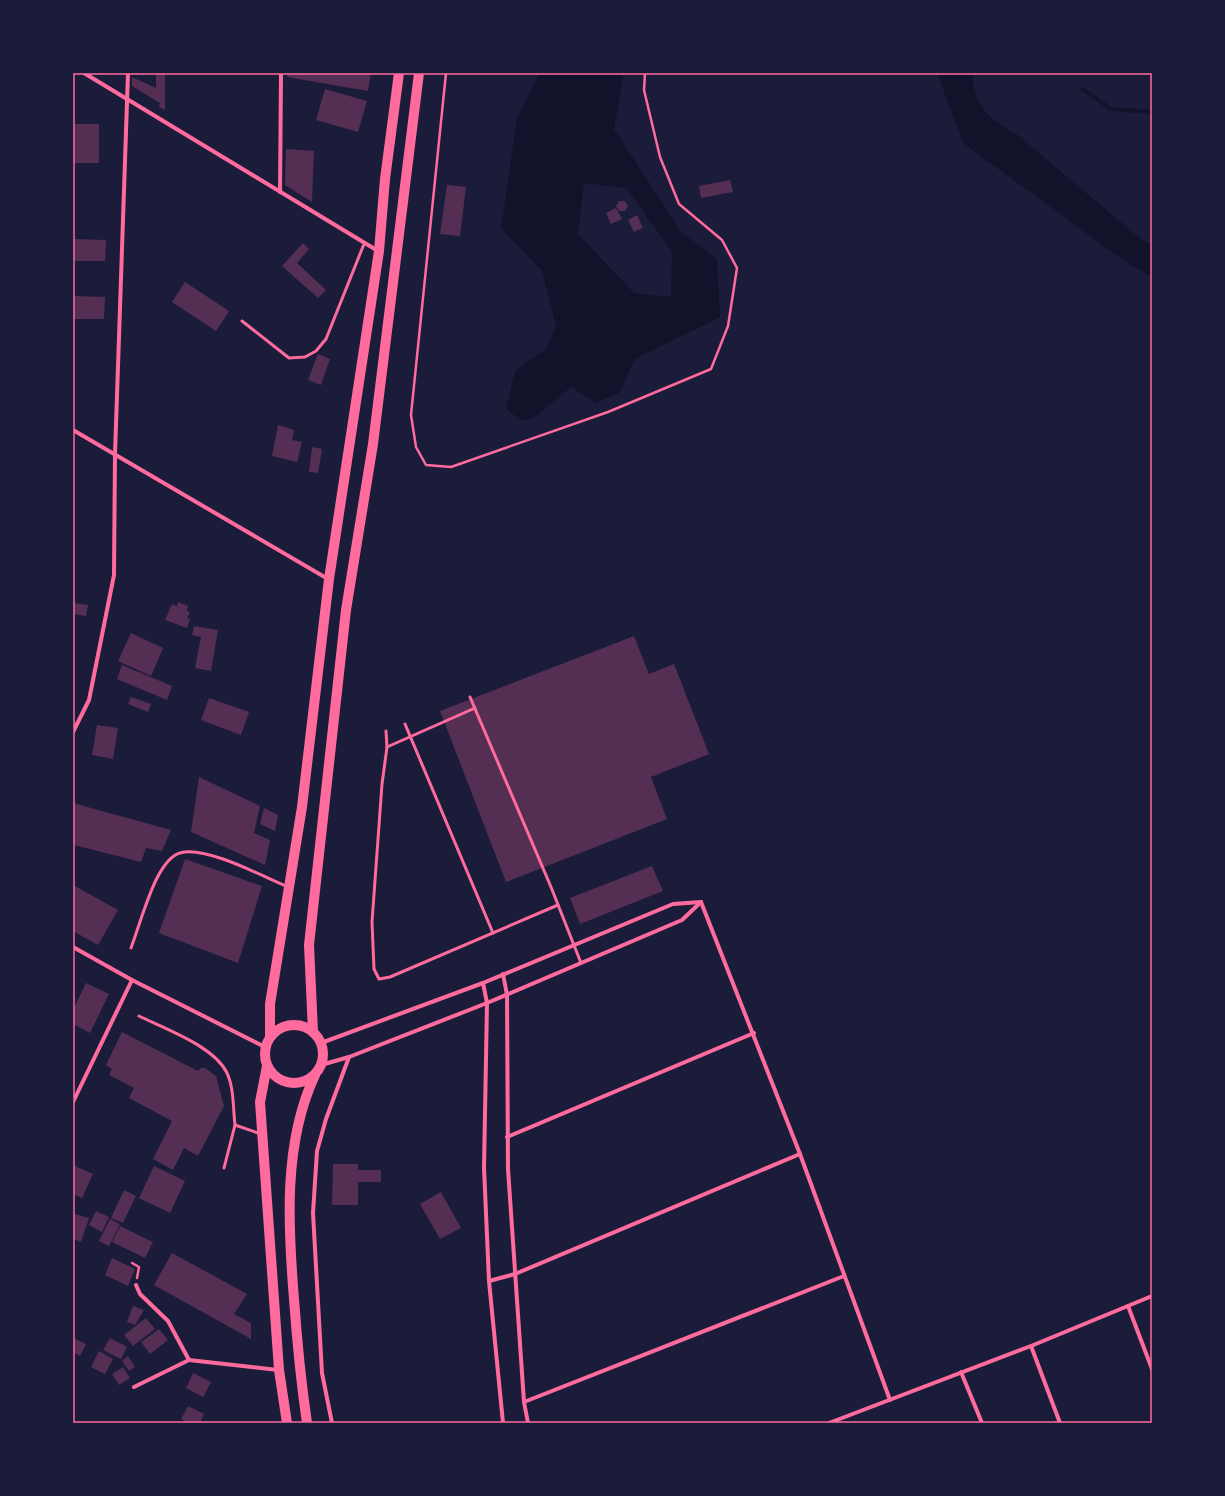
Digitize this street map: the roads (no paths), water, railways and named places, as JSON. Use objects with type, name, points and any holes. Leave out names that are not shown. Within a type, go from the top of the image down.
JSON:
[{"type":"main road","points":[[287,1423],[279,1370],[260,1102],[267,1066],[265,1047],[270,1036],[270,1004],[302,807],[329,580],[378,251],[385,179],[399,73]]},
{"type":"main road","points":[[313,1032],[309,945],[333,727],[346,610],[373,444],[419,73]]},
{"type":"main road","points":[[270,1036],[276,1031],[291,1025],[306,1028],[313,1032],[321,1043],[323,1054],[322,1065],[315,1075],[304,1099],[301,1110],[290,1178],[290,1255],[298,1352],[308,1423]]},
{"type":"main road","points":[[267,1066],[276,1077],[288,1083],[298,1084],[307,1081],[315,1075]]},
{"type":"street","points":[[84,73],[128,98],[364,244],[378,251]]},
{"type":"street","points":[[73,732],[89,700],[114,575],[115,454],[128,73]]},
{"type":"street","points":[[280,192],[281,73]]},
{"type":"street","points":[[73,430],[329,580]]},
{"type":"street","points":[[321,1043],[483,983],[573,944],[673,904],[701,902]]},
{"type":"street","points":[[322,1065],[349,1057],[507,995],[682,920],[701,902]]},
{"type":"street","points":[[701,902],[754,1033],[800,1154],[890,1400]]},
{"type":"street","points":[[73,947],[132,980],[265,1047]]},
{"type":"street","points":[[503,974],[507,995],[507,1137],[524,1402],[528,1423]]},
{"type":"street","points":[[73,1102],[132,980]]},
{"type":"street","points":[[483,983],[487,1003],[484,1168],[489,1282],[503,1423]]},
{"type":"street","points":[[507,1137],[754,1033]]},
{"type":"street","points":[[332,1423],[322,1373],[313,1213],[317,1151],[326,1119],[349,1057]]},
{"type":"street","points":[[489,1282],[515,1274],[800,1154]]},
{"type":"street","points":[[524,1402],[844,1276]]},
{"type":"street","points":[[136,1285],[140,1294],[168,1321],[189,1360]]},
{"type":"street","points":[[829,1423],[1031,1346],[1152,1296]]},
{"type":"street","points":[[1128,1306],[1152,1370]]},
{"type":"street","points":[[1031,1346],[1060,1423]]},
{"type":"street","points":[[134,1387],[189,1360],[279,1370]]},
{"type":"street","points":[[960,1372],[982,1423]]},
{"type":"lane","points":[[242,321],[289,358],[305,357],[316,351],[326,338],[335,320],[364,244]]},
{"type":"lane","points":[[470,697],[581,963]]},
{"type":"lane","points":[[387,747],[475,708]]},
{"type":"lane","points":[[405,724],[493,933]]},
{"type":"lane","points":[[386,731],[387,747],[382,784],[372,922],[372,954],[376,976],[379,979],[390,977],[558,905]]},
{"type":"lane","points":[[131,948],[156,880],[169,860],[179,853],[188,851],[213,856],[290,887]]},
{"type":"lane","points":[[139,1016],[207,1051],[219,1060],[231,1084],[235,1125],[224,1168]]},
{"type":"lane","points":[[235,1125],[262,1134]]},
{"type":"waterway","points":[[1082,89],[1111,109],[1152,112]]}]
